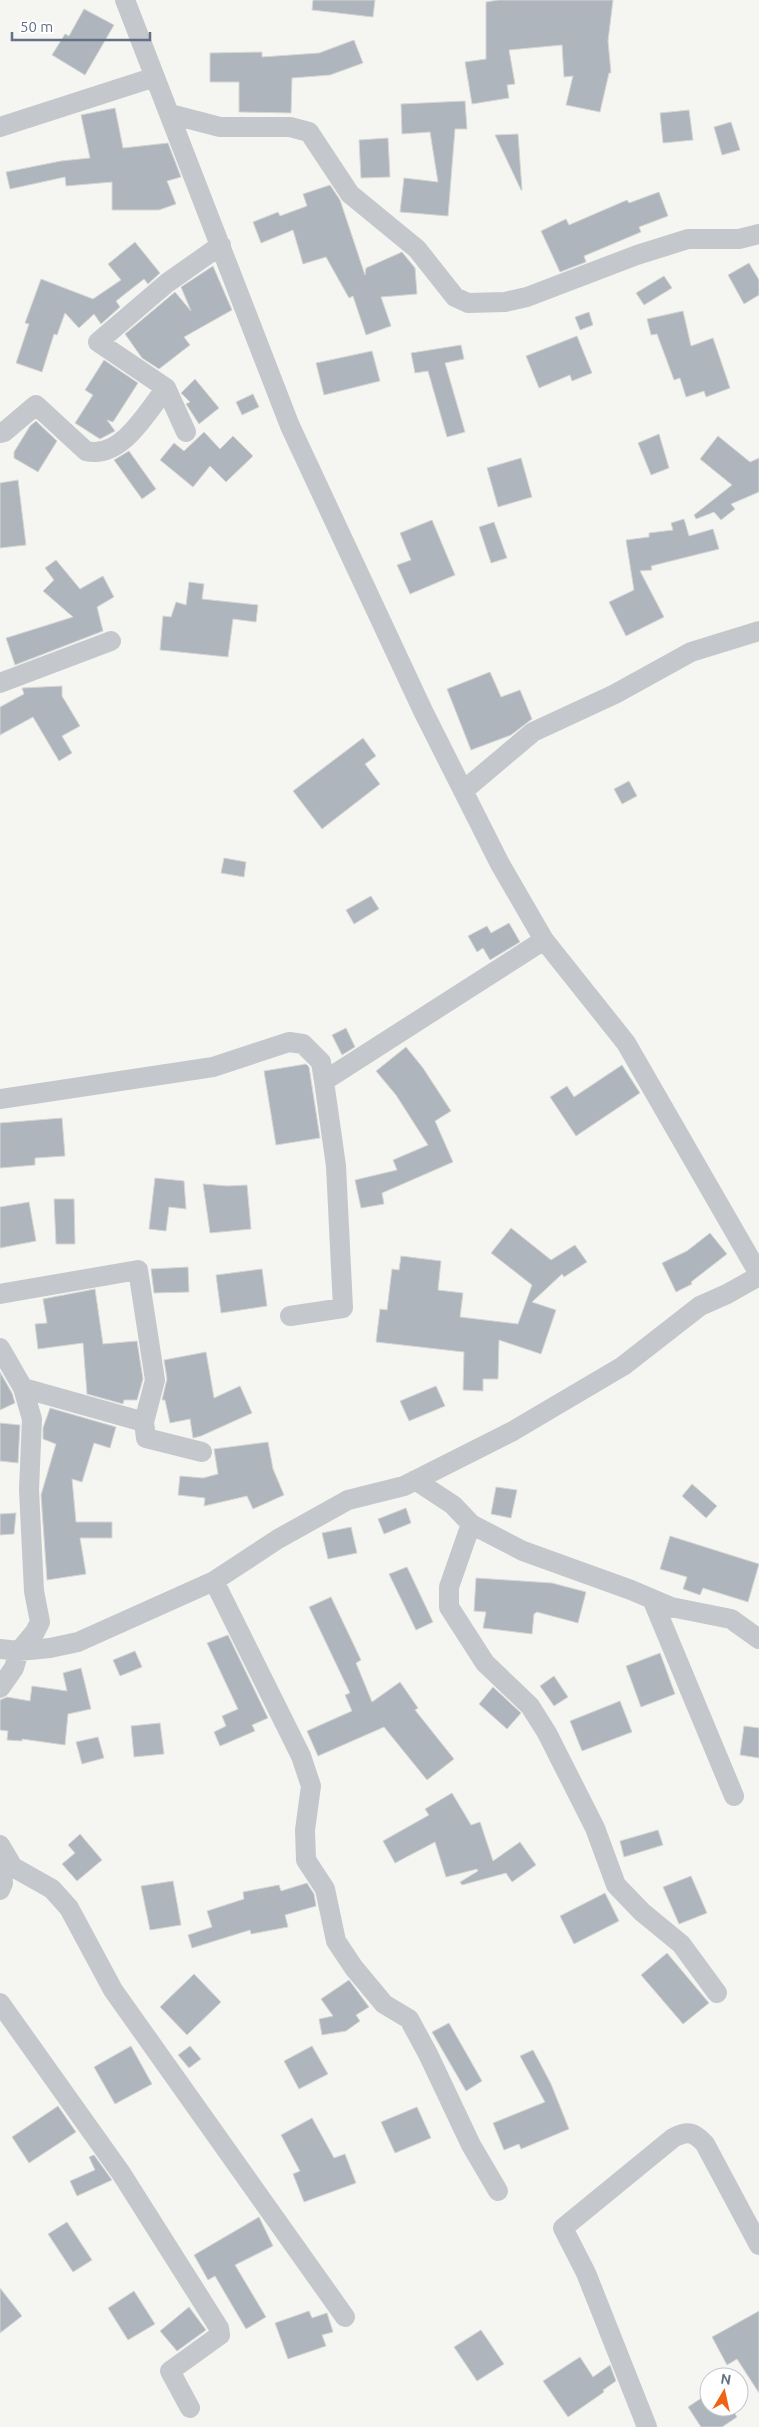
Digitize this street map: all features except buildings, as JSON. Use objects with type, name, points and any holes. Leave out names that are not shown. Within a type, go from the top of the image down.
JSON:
[{"type":"street","points":[[10,1650],[50,1648],[78,1642],[214,1581],[278,1539],[348,1500],[404,1486],[416,1480],[512,1431],[623,1366],[700,1306],[727,1294],[759,1275],[626,1043],[544,940],[500,864],[423,711],[290,426],[125,0]]},
{"type":"street","points":[[0,127],[156,77]]},
{"type":"street","points":[[170,114],[220,127],[290,128],[309,132],[350,194],[417,249],[455,297],[468,302],[506,302],[527,297],[636,254],[688,239],[739,239],[759,234]]},
{"type":"street","points":[[186,432],[166,388],[98,342],[167,282],[221,245]]},
{"type":"street","points":[[0,433],[4,432],[36,405],[86,451],[96,453],[122,442],[166,388]]},
{"type":"street","points":[[463,791],[533,732],[615,694],[691,652],[759,631]]},
{"type":"street","points":[[0,683],[111,641]]},
{"type":"street","points":[[324,1081],[544,940]]},
{"type":"street","points":[[0,1099],[213,1066],[289,1042],[303,1044],[321,1062],[324,1081],[336,1166],[343,1308],[290,1316]]},
{"type":"street","points":[[0,1294],[138,1270],[155,1380],[144,1422],[146,1438],[202,1452]]},
{"type":"street","points":[[0,1348],[23,1388],[32,1419],[29,1490],[34,1591],[40,1622],[35,1632],[10,1650]]},
{"type":"street","points":[[23,1388],[144,1422]]},
{"type":"street","points":[[416,1480],[453,1504],[471,1524],[523,1551],[671,1607],[731,1620],[759,1639]]},
{"type":"street","points":[[471,1524],[449,1587],[449,1607],[485,1663],[530,1706],[547,1733],[595,1828],[616,1885],[642,1912],[681,1944],[718,1992]]},
{"type":"street","points":[[214,1581],[301,1756],[310,1786],[305,1830],[306,1860],[325,1889],[336,1941],[354,1968],[384,2004],[409,2019],[428,2054],[471,2145],[498,2191]]},
{"type":"street","points":[[652,1599],[734,1796]]},
{"type":"street","points":[[0,1688],[14,1668],[10,1650]]},
{"type":"street","points":[[0,1844],[13,1867],[52,1889],[69,1908],[113,1990],[345,2316]]},
{"type":"street","points":[[0,1858],[3,1883],[0,1890]]},
{"type":"street","points":[[0,2003],[121,2173],[219,2328],[220,2335],[170,2371],[190,2408]]},
{"type":"street","points":[[647,2427],[586,2273],[563,2228],[673,2138],[686,2132],[695,2133],[705,2144],[759,2245]]}]
